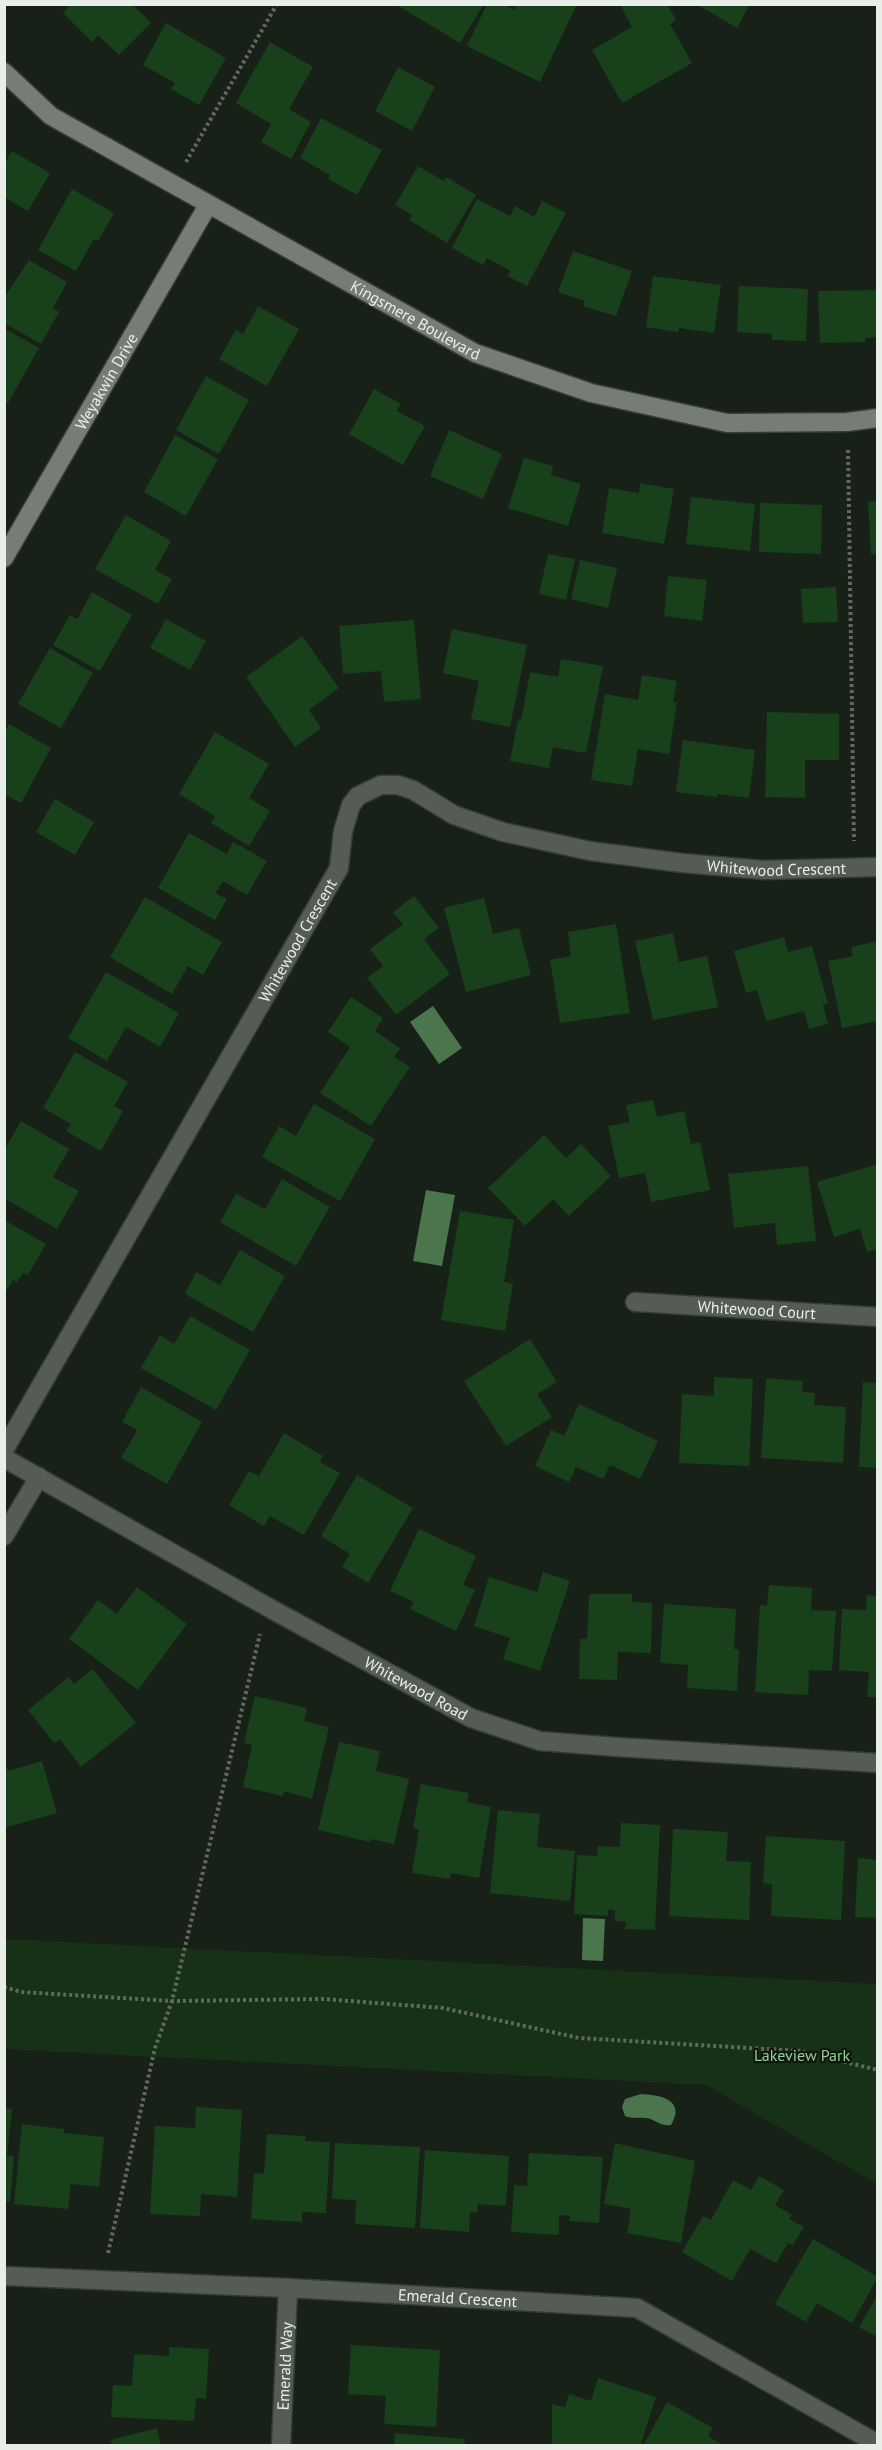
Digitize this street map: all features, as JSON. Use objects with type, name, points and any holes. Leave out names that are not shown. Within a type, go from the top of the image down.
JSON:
[{"type":"street","name":"Kingsmere Boulevard","points":[[4,72],[51,116],[475,353],[591,393],[727,423],[847,422],[878,418]]},
{"type":"street","name":"Weyakwin Drive","points":[[4,558],[208,205]]},
{"type":"street","name":"Whitewood Crescent","points":[[4,1450],[339,868],[346,817],[358,796],[381,785],[398,785],[414,790],[454,814],[503,832],[590,851],[682,863],[764,870],[878,867]]},
{"type":"street","name":"Whitewood Court","points":[[635,1302],[878,1317]]},
{"type":"street","name":"Whitewood Road","points":[[4,1458],[273,1610],[471,1718],[540,1741],[617,1748],[878,1763]]},
{"type":"street","points":[[4,1536],[39,1477]]},
{"type":"street","name":"Emerald Crescent","points":[[4,2276],[288,2288],[637,2308],[878,2444]]},
{"type":"street","name":"Emerald Way","points":[[281,2445],[288,2288]]},
{"type":"path","points":[[172,183],[195,150],[277,4]]},
{"type":"path","points":[[848,462],[854,836]]},
{"type":"path","points":[[108,2247],[156,2048],[172,2001],[259,1636]]},
{"type":"path","points":[[4,1987],[21,1992],[172,2001],[323,1999],[443,2008],[579,2038],[800,2051],[878,2070]]},
{"type":"green space","name":"Lakeview Park","points":[[5,1939],[877,1984],[877,2184],[706,2085],[5,2049]]},
{"type":"shaded area","points":[[433,1006],[462,1048],[439,1064],[410,1022]]},
{"type":"shaded area","points":[[426,1190],[455,1195],[442,1266],[413,1261]]},
{"type":"shaded area","points":[[583,1918],[605,1919],[603,1961],[582,1960]]},
{"type":"shaded area","points":[[641,2094],[663,2098],[673,2104],[675,2117],[671,2125],[664,2125],[646,2118],[625,2116],[622,2107],[625,2099]]},
{"type":"building","points":[[71,4],[132,4],[151,23],[119,55],[98,35],[92,42],[63,13]]},
{"type":"building","points":[[395,4],[484,4],[460,43]]},
{"type":"building","points":[[487,4],[503,4],[514,10],[517,4],[576,6],[540,82],[467,46]]},
{"type":"building","points":[[620,4],[667,4],[676,20],[670,24],[692,63],[622,103],[592,50],[632,27]]},
{"type":"building","points":[[696,4],[750,4],[737,28]]},
{"type":"building","points":[[166,23],[226,58],[199,105],[171,89],[175,83],[143,65]]},
{"type":"building","points":[[270,42],[313,67],[289,109],[311,122],[291,159],[261,142],[271,124],[236,103]]},
{"type":"building","points":[[398,67],[435,87],[412,131],[375,111]]},
{"type":"building","points":[[321,118],[382,150],[357,195],[328,179],[330,175],[300,158]]},
{"type":"building","points":[[12,151],[50,173],[28,211],[4,197],[4,164]]},
{"type":"building","points":[[418,166],[444,181],[446,177],[476,195],[447,243],[409,220],[412,215],[395,205]]},
{"type":"building","points":[[72,189],[114,213],[98,241],[94,239],[76,271],[38,250]]},
{"type":"building","points":[[477,199],[510,216],[515,206],[534,217],[542,201],[566,213],[527,286],[507,276],[511,271],[487,258],[483,265],[452,248]]},
{"type":"building","points":[[573,251],[632,271],[616,316],[583,306],[585,301],[558,292]]},
{"type":"building","points":[[29,260],[67,282],[53,308],[59,312],[41,344],[4,323],[4,298]]},
{"type":"building","points":[[653,276],[721,285],[714,333],[679,328],[678,332],[646,327]]},
{"type":"building","points":[[739,286],[808,289],[806,341],[772,340],[772,334],[737,332]]},
{"type":"building","points":[[878,290],[878,337],[865,338],[865,342],[820,343],[818,291]]},
{"type":"building","points":[[258,306],[299,329],[267,386],[219,359],[236,330],[243,334]]},
{"type":"building","points":[[4,328],[39,348],[8,403],[4,401]]},
{"type":"building","points":[[206,376],[249,400],[219,454],[176,430]]},
{"type":"building","points":[[374,389],[401,404],[397,411],[425,426],[403,465],[349,434]]},
{"type":"building","points":[[449,430],[502,454],[483,499],[430,476]]},
{"type":"building","points":[[175,435],[218,459],[186,516],[144,492]]},
{"type":"building","points":[[524,458],[553,466],[551,475],[581,484],[568,526],[508,508]]},
{"type":"building","points":[[640,483],[674,489],[664,544],[602,533],[609,488],[639,493]]},
{"type":"building","points":[[691,497],[755,504],[750,551],[686,544]]},
{"type":"building","points":[[878,501],[878,554],[871,554],[868,502]]},
{"type":"building","points":[[760,503],[822,505],[821,554],[759,552]]},
{"type":"building","points":[[126,515],[171,541],[155,570],[172,579],[158,604],[95,569]]},
{"type":"building","points":[[548,554],[575,559],[566,600],[539,594]]},
{"type":"building","points":[[580,560],[617,568],[608,608],[571,599]]},
{"type":"building","points":[[668,576],[707,580],[702,621],[664,616]]},
{"type":"building","points":[[836,587],[838,622],[803,623],[801,589]]},
{"type":"building","points":[[92,592],[132,615],[100,671],[53,645],[70,615],[77,619]]},
{"type":"building","points":[[166,619],[206,641],[190,670],[150,648]]},
{"type":"building","points":[[414,620],[421,699],[384,702],[381,671],[343,674],[339,626]]},
{"type":"building","points":[[452,629],[527,645],[510,727],[471,719],[479,681],[443,673]]},
{"type":"building","points":[[302,636],[339,688],[309,710],[321,728],[295,747],[246,677]]},
{"type":"building","points":[[50,648],[93,673],[61,728],[18,704]]},
{"type":"building","points":[[561,659],[603,666],[586,753],[553,747],[549,768],[510,761],[518,720],[521,721],[530,672],[558,677]]},
{"type":"building","points":[[642,675],[677,681],[673,702],[677,702],[669,754],[638,749],[632,786],[591,780],[605,694],[638,700]]},
{"type":"building","points":[[767,712],[839,714],[839,760],[805,760],[805,798],[765,797]]},
{"type":"building","points":[[9,724],[51,748],[21,803],[4,794],[4,732]]},
{"type":"building","points":[[215,732],[269,764],[249,798],[270,811],[249,846],[211,823],[215,816],[179,794]]},
{"type":"building","points":[[683,740],[755,750],[749,798],[676,792]]},
{"type":"building","points":[[55,799],[94,822],[75,855],[36,832]]},
{"type":"building","points":[[189,833],[227,854],[233,842],[267,861],[247,895],[223,881],[215,893],[227,899],[215,920],[158,888]]},
{"type":"building","points":[[414,896],[439,928],[424,939],[450,974],[396,1015],[367,978],[383,966],[370,949],[403,924],[393,912]]},
{"type":"building","points":[[145,897],[222,942],[203,975],[188,966],[172,994],[110,957]]},
{"type":"building","points":[[484,898],[493,934],[519,928],[531,975],[466,992],[444,908]]},
{"type":"building","points":[[616,924],[630,1013],[560,1023],[550,960],[571,956],[568,932]]},
{"type":"building","points":[[673,933],[679,962],[707,956],[718,1007],[653,1020],[635,941]]},
{"type":"building","points":[[784,937],[788,952],[812,946],[828,1004],[823,1005],[828,1024],[809,1029],[804,1011],[766,1021],[757,990],[746,993],[734,951]]},
{"type":"building","points":[[878,941],[878,1021],[842,1028],[828,961],[853,956],[851,947]]},
{"type":"building","points":[[106,972],[179,1013],[160,1047],[126,1027],[107,1061],[68,1038]]},
{"type":"building","points":[[351,997],[383,1018],[375,1031],[400,1048],[394,1057],[410,1067],[371,1126],[320,1093],[350,1047],[328,1032]]},
{"type":"building","points":[[75,1052],[128,1082],[114,1106],[123,1111],[101,1151],[66,1131],[71,1124],[43,1108]]},
{"type":"building","points":[[653,1100],[657,1117],[684,1111],[691,1144],[700,1142],[710,1190],[651,1202],[645,1173],[619,1178],[608,1126],[630,1122],[626,1105]]},
{"type":"building","points":[[314,1104],[375,1139],[340,1201],[262,1157],[279,1126],[296,1136]]},
{"type":"building","points":[[21,1121],[69,1149],[53,1177],[79,1191],[57,1229],[4,1198],[4,1151]]},
{"type":"building","points":[[544,1135],[566,1158],[581,1144],[611,1176],[569,1216],[553,1199],[525,1226],[488,1188]]},
{"type":"building","points":[[878,1164],[878,1249],[867,1252],[860,1229],[834,1237],[817,1182]]},
{"type":"building","points":[[808,1166],[816,1241],[777,1245],[775,1223],[734,1228],[728,1174]]},
{"type":"building","points":[[282,1179],[330,1207],[296,1266],[220,1222],[236,1194],[265,1209]]},
{"type":"building","points":[[460,1211],[514,1220],[504,1282],[513,1284],[505,1331],[441,1320]]},
{"type":"building","points":[[4,1220],[46,1244],[28,1275],[23,1273],[17,1282],[13,1280],[4,1294]]},
{"type":"building","points":[[240,1250],[285,1276],[253,1332],[185,1294],[196,1272],[220,1285]]},
{"type":"building","points":[[190,1316],[250,1350],[216,1410],[141,1368],[160,1335],[174,1344]]},
{"type":"building","points":[[530,1339],[557,1382],[537,1394],[552,1417],[506,1446],[464,1381]]},
{"type":"building","points":[[714,1377],[753,1379],[749,1466],[679,1463],[682,1394],[714,1396]]},
{"type":"building","points":[[766,1378],[803,1381],[802,1392],[815,1393],[814,1405],[846,1407],[843,1463],[761,1458]]},
{"type":"building","points":[[863,1382],[878,1383],[878,1468],[859,1467]]},
{"type":"building","points":[[141,1387],[202,1422],[167,1484],[121,1458],[137,1430],[122,1422]]},
{"type":"building","points":[[579,1404],[658,1441],[640,1479],[610,1465],[603,1479],[576,1467],[569,1482],[535,1466],[551,1430],[564,1436]]},
{"type":"building","points":[[284,1433],[323,1456],[320,1462],[340,1473],[304,1535],[270,1516],[264,1526],[229,1505],[249,1471],[259,1476]]},
{"type":"building","points":[[357,1475],[413,1508],[368,1583],[342,1567],[350,1554],[321,1536]]},
{"type":"building","points":[[419,1529],[476,1556],[463,1585],[475,1590],[456,1631],[410,1609],[414,1602],[390,1591]]},
{"type":"building","points":[[543,1572],[570,1581],[540,1671],[503,1659],[510,1638],[474,1626],[489,1577],[537,1592]]},
{"type":"building","points":[[769,1585],[812,1588],[811,1610],[836,1611],[832,1671],[809,1670],[808,1695],[755,1692],[760,1605],[767,1606]]},
{"type":"building","points":[[137,1587],[187,1624],[138,1690],[69,1639],[98,1600],[117,1614]]},
{"type":"building","points":[[589,1594],[632,1594],[632,1602],[652,1603],[651,1653],[618,1652],[617,1680],[579,1679],[580,1639],[587,1639]]},
{"type":"building","points":[[867,1595],[878,1596],[878,1697],[867,1697],[869,1672],[839,1670],[842,1609],[866,1610]]},
{"type":"building","points":[[664,1604],[736,1609],[734,1649],[739,1649],[737,1691],[687,1688],[688,1665],[660,1663]]},
{"type":"building","points":[[93,1669],[136,1723],[81,1767],[60,1739],[54,1743],[28,1710],[69,1677],[74,1684]]},
{"type":"building","points":[[255,1696],[307,1708],[304,1721],[329,1727],[312,1799],[284,1791],[283,1796],[243,1787],[252,1745],[244,1743]]},
{"type":"building","points":[[339,1742],[380,1751],[376,1771],[409,1779],[394,1844],[371,1839],[370,1842],[318,1830]]},
{"type":"building","points":[[42,1761],[57,1813],[4,1828],[4,1762],[8,1771]]},
{"type":"building","points":[[421,1784],[469,1793],[467,1802],[491,1807],[479,1878],[451,1873],[450,1879],[412,1873],[419,1830],[413,1828]]},
{"type":"building","points":[[498,1810],[540,1814],[537,1847],[575,1851],[570,1901],[490,1893]]},
{"type":"building","points":[[621,1823],[660,1825],[655,1930],[625,1929],[626,1922],[615,1921],[615,1910],[608,1910],[608,1916],[574,1914],[577,1855],[597,1856],[598,1846],[620,1847]]},
{"type":"building","points":[[673,1829],[728,1832],[726,1861],[751,1862],[749,1920],[669,1916]]},
{"type":"building","points":[[766,1836],[845,1841],[841,1920],[771,1916],[772,1884],[763,1883]]},
{"type":"building","points":[[858,1858],[878,1860],[878,1918],[855,1917]]},
{"type":"building","points":[[196,2107],[242,2110],[237,2197],[201,2194],[200,2216],[150,2214],[155,2126],[195,2128]]},
{"type":"building","points":[[4,2108],[12,2109],[7,2155],[14,2156],[10,2202],[4,2201]]},
{"type":"building","points":[[22,2124],[64,2129],[64,2133],[104,2137],[99,2187],[71,2184],[68,2209],[14,2204]]},
{"type":"building","points":[[267,2134],[305,2136],[305,2141],[330,2142],[326,2213],[302,2212],[302,2222],[251,2219],[254,2173],[264,2174]]},
{"type":"building","points":[[335,2143],[420,2147],[415,2228],[355,2224],[356,2200],[332,2199]]},
{"type":"building","points":[[615,2143],[695,2161],[681,2243],[627,2233],[631,2209],[604,2204]]},
{"type":"building","points":[[425,2150],[509,2156],[506,2206],[478,2204],[477,2213],[470,2212],[469,2232],[420,2228]]},
{"type":"building","points":[[529,2153],[603,2157],[599,2223],[569,2221],[570,2216],[559,2215],[559,2235],[511,2232],[514,2185],[527,2186]]},
{"type":"building","points":[[759,2176],[784,2190],[775,2205],[792,2215],[789,2219],[804,2227],[793,2245],[788,2243],[776,2263],[750,2249],[732,2281],[682,2252],[703,2216],[711,2220],[733,2180],[751,2190]]},
{"type":"building","points":[[813,2239],[878,2277],[852,2323],[817,2303],[806,2322],[775,2304]]},
{"type":"building","points":[[878,2294],[878,2337],[859,2327]]},
{"type":"building","points":[[351,2345],[440,2350],[436,2427],[384,2424],[386,2396],[348,2394]]},
{"type":"building","points":[[169,2347],[209,2349],[206,2399],[196,2398],[194,2421],[111,2417],[113,2385],[132,2386],[134,2354],[169,2356]]},
{"type":"building","points":[[598,2378],[656,2397],[640,2446],[552,2446],[552,2404],[565,2407],[569,2394],[591,2401]]},
{"type":"building","points":[[667,2402],[713,2428],[708,2436],[724,2446],[647,2446],[644,2444]]},
{"type":"building","points":[[157,2428],[161,2446],[112,2446],[111,2440]]},
{"type":"building","points":[[395,2433],[465,2439],[464,2446],[394,2446]]}]
